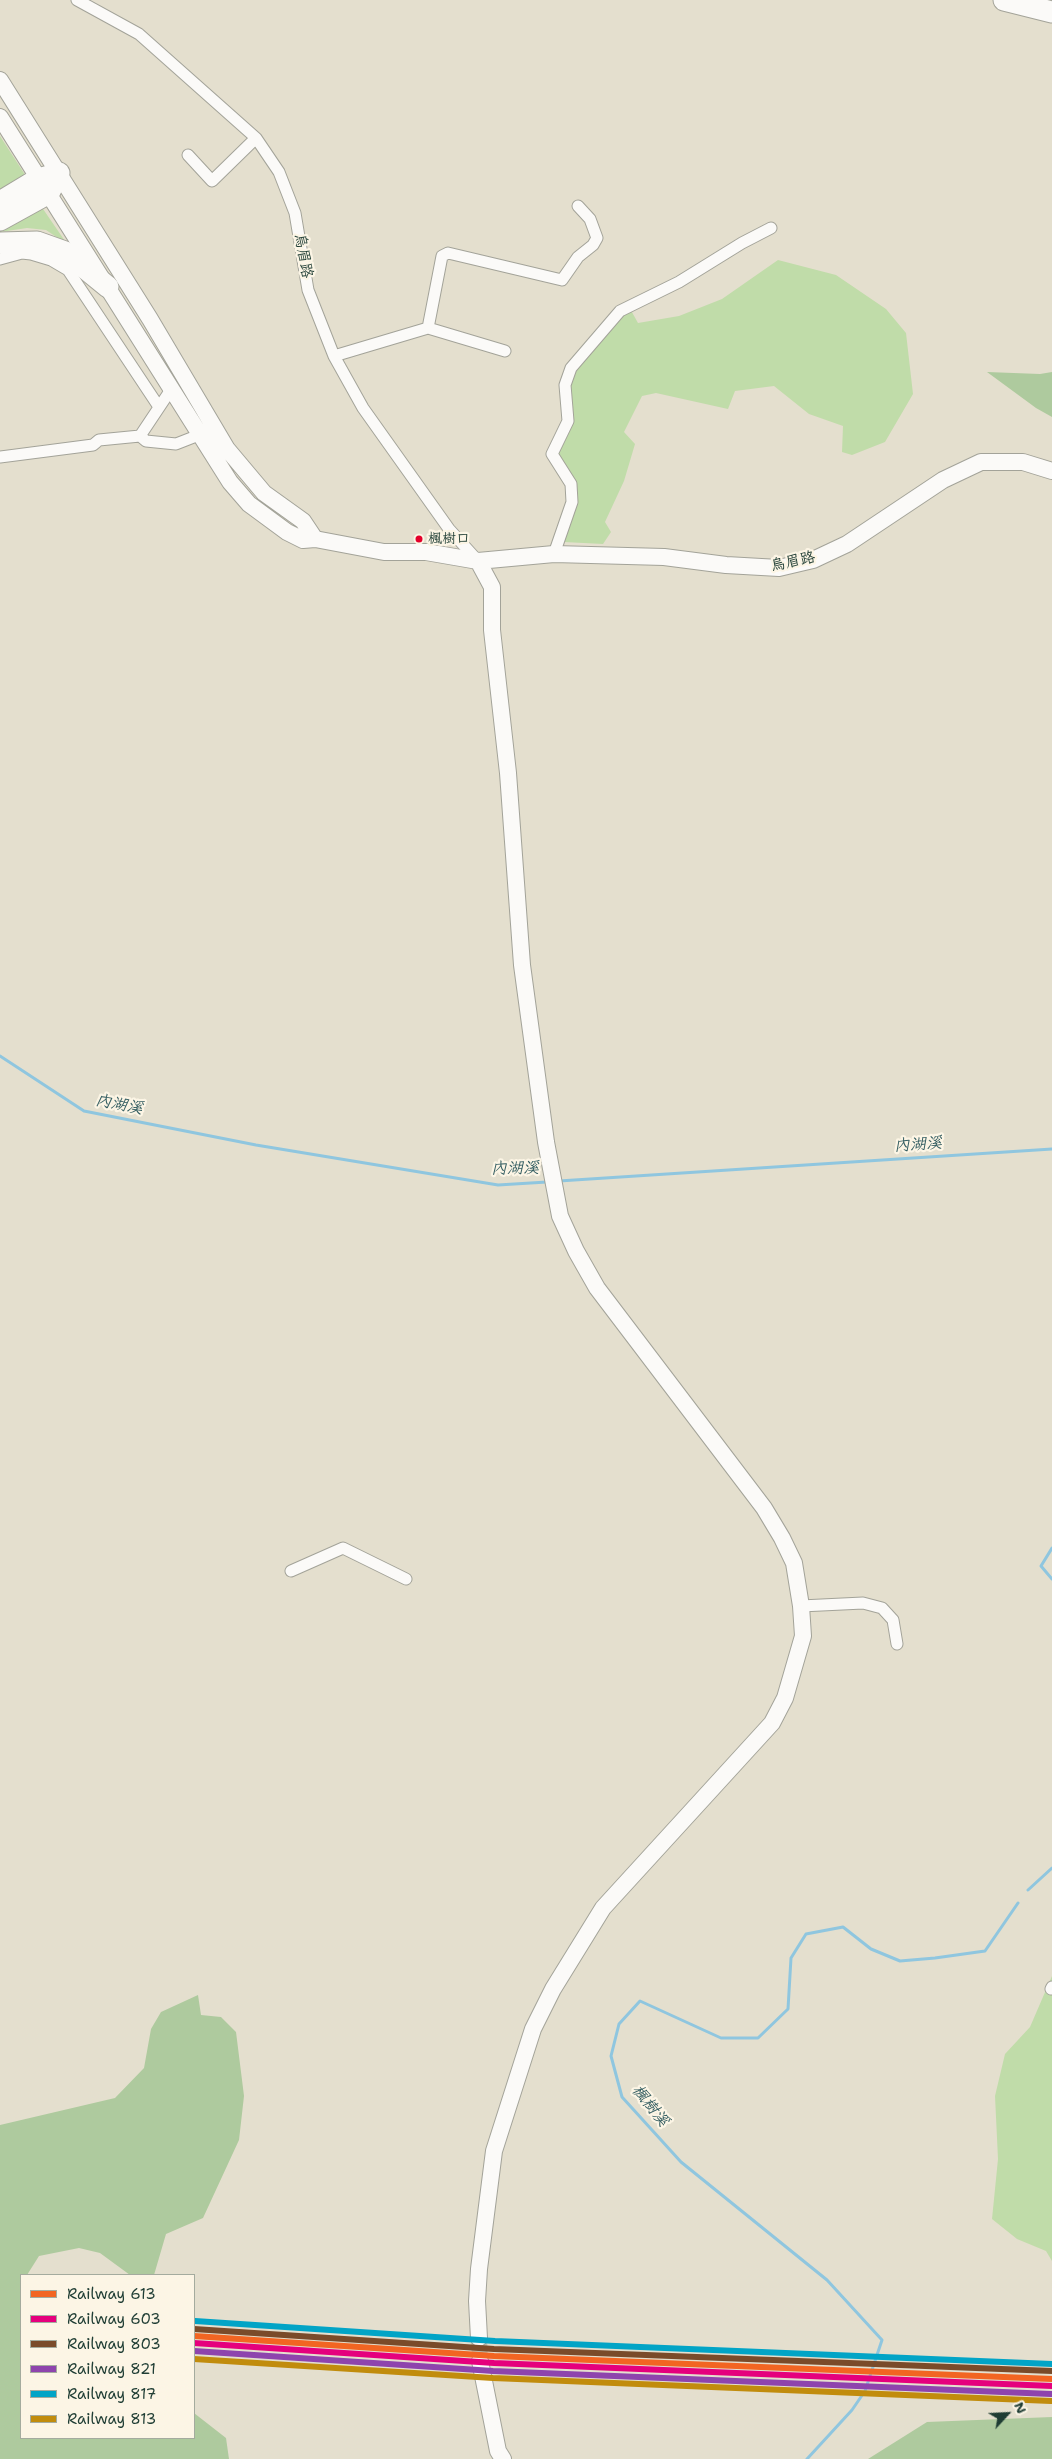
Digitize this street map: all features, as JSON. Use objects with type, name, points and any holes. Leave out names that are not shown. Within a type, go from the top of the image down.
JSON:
[{"type":"highway","points":[[1004,0],[1052,12]]},
{"type":"highway","points":[[0,220],[59,173]]},
{"type":"highway","points":[[0,202],[44,186]]},
{"type":"highway","points":[[0,243],[37,242],[65,252],[108,287]]},
{"type":"street","name":"烏眉路","points":[[77,0],[139,34],[256,138],[279,172],[295,213],[308,290],[334,356],[364,408],[449,529],[478,561]]},
{"type":"street","points":[[0,80],[59,173],[227,449],[264,493],[303,521],[315,538]]},
{"type":"street","name":"烏眉路","points":[[0,117],[108,287],[170,391],[230,482],[249,504],[287,532],[303,540],[315,538],[384,552],[426,552],[478,561],[554,554],[664,556],[726,565],[778,568],[813,560],[847,544],[896,514],[943,480],[981,462],[1023,462],[1052,471]]},
{"type":"street","points":[[188,156],[212,181],[256,138]]},
{"type":"street","points":[[428,328],[442,256],[448,253],[562,280],[578,257],[593,245],[597,238],[590,219],[578,206]]},
{"type":"street","points":[[554,554],[572,502],[572,484],[552,454],[568,421],[565,384],[571,368],[620,311],[679,282],[742,243],[771,228]]},
{"type":"street","points":[[0,259],[22,253],[31,254],[51,260],[68,270],[160,407]]},
{"type":"street","points":[[334,356],[428,328],[505,350]]},
{"type":"street","points":[[140,436],[170,391]]},
{"type":"street","points":[[0,457],[93,445],[99,440],[140,436],[146,441],[176,444],[199,435]]},
{"type":"street","points":[[478,561],[492,586],[492,630],[508,774],[522,965],[546,1142],[560,1216],[576,1251],[597,1288],[764,1508],[794,1563],[801,1606],[803,1636],[796,1666],[785,1698],[772,1723],[603,1908],[553,1989],[534,2028],[494,2151],[479,2269],[477,2301],[479,2338]]},
{"type":"street","points":[[291,1571],[343,1548],[406,1579]]},
{"type":"street","points":[[801,1606],[863,1603],[882,1608],[893,1620],[897,1644]]},
{"type":"street","points":[[480,2361],[498,2451],[503,2459]]},
{"type":"green space","points":[[0,136],[31,184],[0,199]]},
{"type":"green space","points":[[41,206],[67,244],[46,230],[27,228],[0,232],[0,228]]},
{"type":"green space","points":[[778,260],[836,275],[886,309],[906,333],[913,394],[885,442],[852,455],[842,452],[843,426],[809,414],[774,386],[735,391],[728,409],[656,393],[642,396],[624,432],[635,444],[624,481],[605,522],[611,532],[603,544],[564,542],[577,487],[554,452],[568,426],[570,365],[628,305],[638,323],[679,316],[722,299]]},
{"type":"green space","points":[[987,372],[1040,374],[1052,372],[1052,417],[1036,408]]},
{"type":"green space","points":[[1052,1976],[1052,2261],[1046,2251],[1017,2239],[992,2219],[998,2159],[995,2096],[1005,2054],[1030,2027]]},
{"type":"green space","points":[[198,1995],[201,2015],[221,2017],[236,2032],[244,2096],[239,2140],[203,2218],[166,2234],[154,2274],[129,2274],[100,2253],[79,2248],[39,2256],[28,2274],[20,2274],[20,2439],[195,2439],[195,2414],[226,2438],[229,2459],[0,2459],[0,2125],[115,2098],[144,2068],[151,2029],[161,2012]]},
{"type":"green space","points":[[1052,2417],[1052,2459],[868,2459],[927,2422]]},
{"type":"waterway","name":"內湖溪","points":[[0,1056],[84,1111],[256,1145],[498,1185],[547,1182]]},
{"type":"waterway","name":"內湖溪","points":[[559,1181],[1052,1149]]},
{"type":"waterway","name":"楓樹溪","points":[[1052,1548],[1041,1566],[1052,1579]]},
{"type":"waterway","name":"楓樹溪","points":[[1028,1890],[1052,1868]]},
{"type":"waterway","name":"楓樹溪","points":[[807,2459],[852,2410],[865,2391],[882,2340],[827,2280],[681,2162],[622,2097],[611,2056],[619,2024],[640,2001],[721,2038],[758,2038],[788,2009],[791,1958],[806,1934],[843,1927],[871,1949],[900,1961],[985,1951],[1018,1903]]},
{"type":"tunnel","points":[[479,2338],[480,2361]]},
{"type":"rail line","name":"817","points":[[195,2321],[495,2341],[1052,2364]]},
{"type":"rail line","name":"803","points":[[195,2329],[494,2349],[1052,2371]]},
{"type":"rail line","name":"613","points":[[195,2336],[494,2356],[1052,2379]]},
{"type":"rail line","name":"603","points":[[195,2343],[494,2363],[1052,2386]]},
{"type":"rail line","name":"821","points":[[195,2351],[493,2371],[1051,2394]]},
{"type":"rail line","name":"813","points":[[195,2359],[493,2378],[1051,2401]]},
{"type":"place","name":"楓樹口","points":[[419,539]]}]
